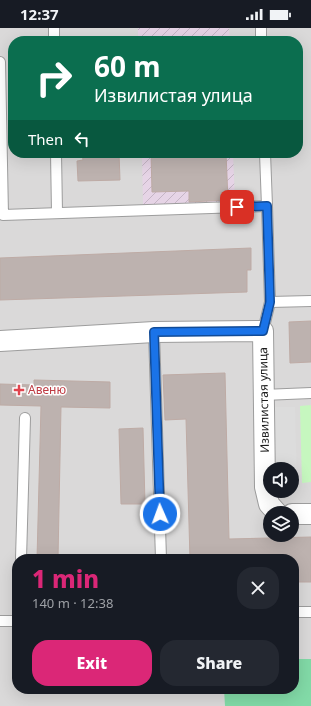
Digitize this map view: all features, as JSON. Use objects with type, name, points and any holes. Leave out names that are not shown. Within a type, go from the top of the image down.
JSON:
[{"type":"street","name":"Извилистая улица","points":[[0,341],[154,332],[263,331],[265,487],[271,506]]},
{"type":"street","points":[[299,514],[311,514]]},
{"type":"lane","points":[[0,62],[3,215],[267,206]]},
{"type":"lane","points":[[56,158],[57,212]]},
{"type":"lane","points":[[263,331],[270,302],[265,158]]},
{"type":"lane","points":[[270,302],[311,301]]},
{"type":"lane","points":[[154,332],[161,554]]},
{"type":"lane","points":[[263,394],[311,392]]},
{"type":"lane","points":[[21,554],[25,418]]},
{"type":"lane","points":[[299,612],[311,612]]},
{"type":"lane","points":[[0,621],[12,621]]},
{"type":"shaded area","points":[[0,28],[311,28],[311,706],[0,706]]},
{"type":"shaded area","points":[[138,28],[229,28],[230,36],[138,36]]},
{"type":"shaded area","points":[[142,158],[233,158],[235,202],[143,205]]},
{"type":"shaded area","points":[[274,407],[295,407],[296,462],[276,462]]},
{"type":"green space","points":[[311,405],[311,482],[302,483],[300,406]]},
{"type":"green space","points":[[299,659],[311,659],[311,706],[225,706],[224,694],[299,694]]},
{"type":"building","points":[[83,158],[119,158],[120,180],[78,181],[77,161],[83,160]]},
{"type":"building","points":[[151,158],[226,158],[228,200],[189,202],[189,191],[152,192]]},
{"type":"building","points":[[251,248],[251,270],[247,270],[247,292],[0,300],[0,258]]},
{"type":"building","points":[[311,321],[311,362],[290,363],[289,322]]},
{"type":"building","points":[[225,373],[229,539],[263,538],[263,542],[299,542],[299,537],[311,537],[311,582],[299,582],[299,554],[190,554],[186,419],[165,420],[163,375]]},
{"type":"building","points":[[34,380],[110,382],[110,408],[61,407],[58,554],[37,554],[41,406],[0,405],[0,384],[34,385]]},
{"type":"building","points":[[143,428],[145,504],[121,504],[119,429]]},
{"type":"place","name":"Авеню","points":[[19,390]]},
{"type":"route","points":[[160,514],[154,332],[263,331],[270,302],[267,206],[237,207]]}]
